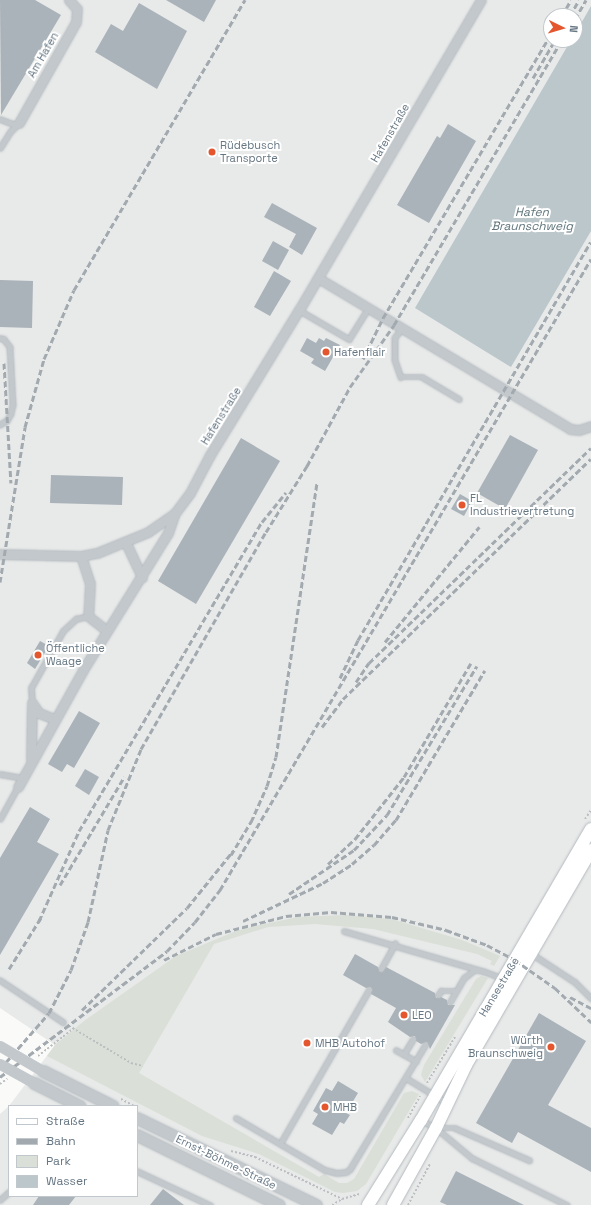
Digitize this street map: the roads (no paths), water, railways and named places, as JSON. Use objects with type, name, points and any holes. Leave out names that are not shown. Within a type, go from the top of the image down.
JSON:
[{"type":"main road","name":"Hansestraße","points":[[393,1205],[436,1128],[466,1065],[526,950],[590,833]]},
{"type":"main road","name":"Hansestraße","points":[[368,1205],[421,1120],[503,979],[526,950],[591,850]]},
{"type":"street","name":"Am Hafen","points":[[19,123],[76,22],[77,9],[69,0]]},
{"type":"street","name":"Hafenstraße","points":[[0,554],[80,556],[126,543],[148,532],[175,513],[190,494],[210,456],[300,310],[481,0]]},
{"type":"street","points":[[318,278],[368,309],[505,388],[570,429],[580,430],[591,426]]},
{"type":"street","name":"Hafenstraße","points":[[20,782],[107,630],[142,577],[168,532],[175,513]]},
{"type":"street","points":[[126,543],[142,577]]},
{"type":"street","points":[[80,556],[90,583],[88,616],[107,630]]},
{"type":"street","name":"Hafenstraße","points":[[31,762],[32,703]]},
{"type":"street","points":[[32,703],[39,713],[55,720]]},
{"type":"street","points":[[0,1046],[42,1071],[111,1105]]},
{"type":"street","points":[[0,1064],[78,1105]]},
{"type":"street","name":"Ernst-Böhme-Straße","points":[[138,1118],[316,1205]]},
{"type":"street","name":"Ernst-Böhme-Straße","points":[[138,1135],[279,1205]]},
{"type":"lane","points":[[0,119],[13,124],[19,123]]},
{"type":"lane","points":[[0,145],[19,123]]},
{"type":"lane","points":[[300,310],[349,339],[368,309]]},
{"type":"lane","points":[[402,329],[395,338],[395,360],[401,377],[422,377],[459,398]]},
{"type":"lane","points":[[0,338],[4,339],[10,347],[13,405],[6,421],[0,425]]},
{"type":"lane","points":[[32,703],[31,688],[63,631],[76,619],[88,616]]},
{"type":"lane","points":[[0,774],[20,782],[0,820]]},
{"type":"lane","points":[[344,931],[395,944],[483,971],[503,979]]},
{"type":"lane","points":[[381,969],[395,944]]},
{"type":"lane","points":[[526,950],[575,982],[591,998]]},
{"type":"lane","points":[[450,1002],[464,978],[473,971],[483,971]]},
{"type":"lane","points":[[0,980],[63,1022]]},
{"type":"lane","points":[[280,1144],[369,990]]},
{"type":"lane","points":[[438,995],[441,991],[456,991]]},
{"type":"lane","points":[[404,1054],[413,1039]]},
{"type":"lane","points":[[236,1118],[325,1170],[337,1173],[346,1172],[350,1169],[425,1045]]},
{"type":"lane","points":[[396,1050],[416,1060]]},
{"type":"lane","points":[[406,1078],[447,1103]]},
{"type":"lane","points":[[421,1120],[436,1128],[472,1158],[567,1205]]},
{"type":"lane","points":[[436,1128],[455,1128],[529,1160]]},
{"type":"lane","points":[[138,1171],[210,1205]]},
{"type":"lane","points":[[0,1200],[8,1193]]},
{"type":"water","name":"Hafen Braunschweig","points":[[591,6],[591,231],[511,367],[415,308],[566,48],[583,48],[583,20]]},
{"type":"railway","points":[[0,582],[25,427],[44,359],[74,290],[245,0]]},
{"type":"railway","points":[[566,8],[571,0]]},
{"type":"railway","points":[[574,8],[579,0]]},
{"type":"railway","points":[[581,8],[586,0]]},
{"type":"railway","points":[[363,359],[383,318],[543,48]]},
{"type":"railway","points":[[533,78],[550,48]]},
{"type":"railway","points":[[0,1069],[49,1013],[71,970],[88,922],[108,830],[141,749],[266,532],[307,466],[350,387],[394,325],[557,48]]},
{"type":"railway","points":[[340,678],[358,640],[591,242]]},
{"type":"railway","points":[[0,1077],[167,951],[195,922],[220,890],[591,259]]},
{"type":"railway","points":[[4,363],[11,483]]},
{"type":"railway","points":[[356,682],[369,663],[591,448]]},
{"type":"railway","points":[[322,727],[343,699],[591,459]]},
{"type":"railway","points":[[231,855],[251,822],[267,786],[276,757],[317,482]]},
{"type":"railway","points":[[39,921],[79,831],[262,522],[286,492]]},
{"type":"railway","points":[[385,642],[479,527]]},
{"type":"railway","points":[[328,864],[355,839],[404,777],[471,663]]},
{"type":"railway","points":[[289,894],[354,850],[387,815],[477,666]]},
{"type":"railway","points":[[243,921],[323,883],[352,864],[374,845],[396,820],[485,670]]},
{"type":"railway","points":[[60,885],[124,777]]},
{"type":"railway","points":[[82,1010],[187,908],[233,851]]},
{"type":"railway","points":[[164,960],[216,934],[286,916],[331,912],[392,917],[446,930],[487,945],[515,960],[555,988],[591,1022]]},
{"type":"railway","points":[[9,969],[42,916]]},
{"type":"railway","points":[[570,997],[591,1008]]},
{"type":"place","name":"Rüdebusch Transporte","points":[[212,152]]},
{"type":"place","name":"Hafenflair","points":[[326,352]]},
{"type":"place","name":"FL Industrievertretung","points":[[462,505]]},
{"type":"place","name":"Öffentliche Waage","points":[[38,655]]},
{"type":"place","name":"LEO","points":[[404,1015]]},
{"type":"place","name":"MHB Autohof","points":[[307,1043]]},
{"type":"place","name":"Würth Braunschweig","points":[[551,1047]]},
{"type":"place","name":"MHB","points":[[325,1107]]}]
